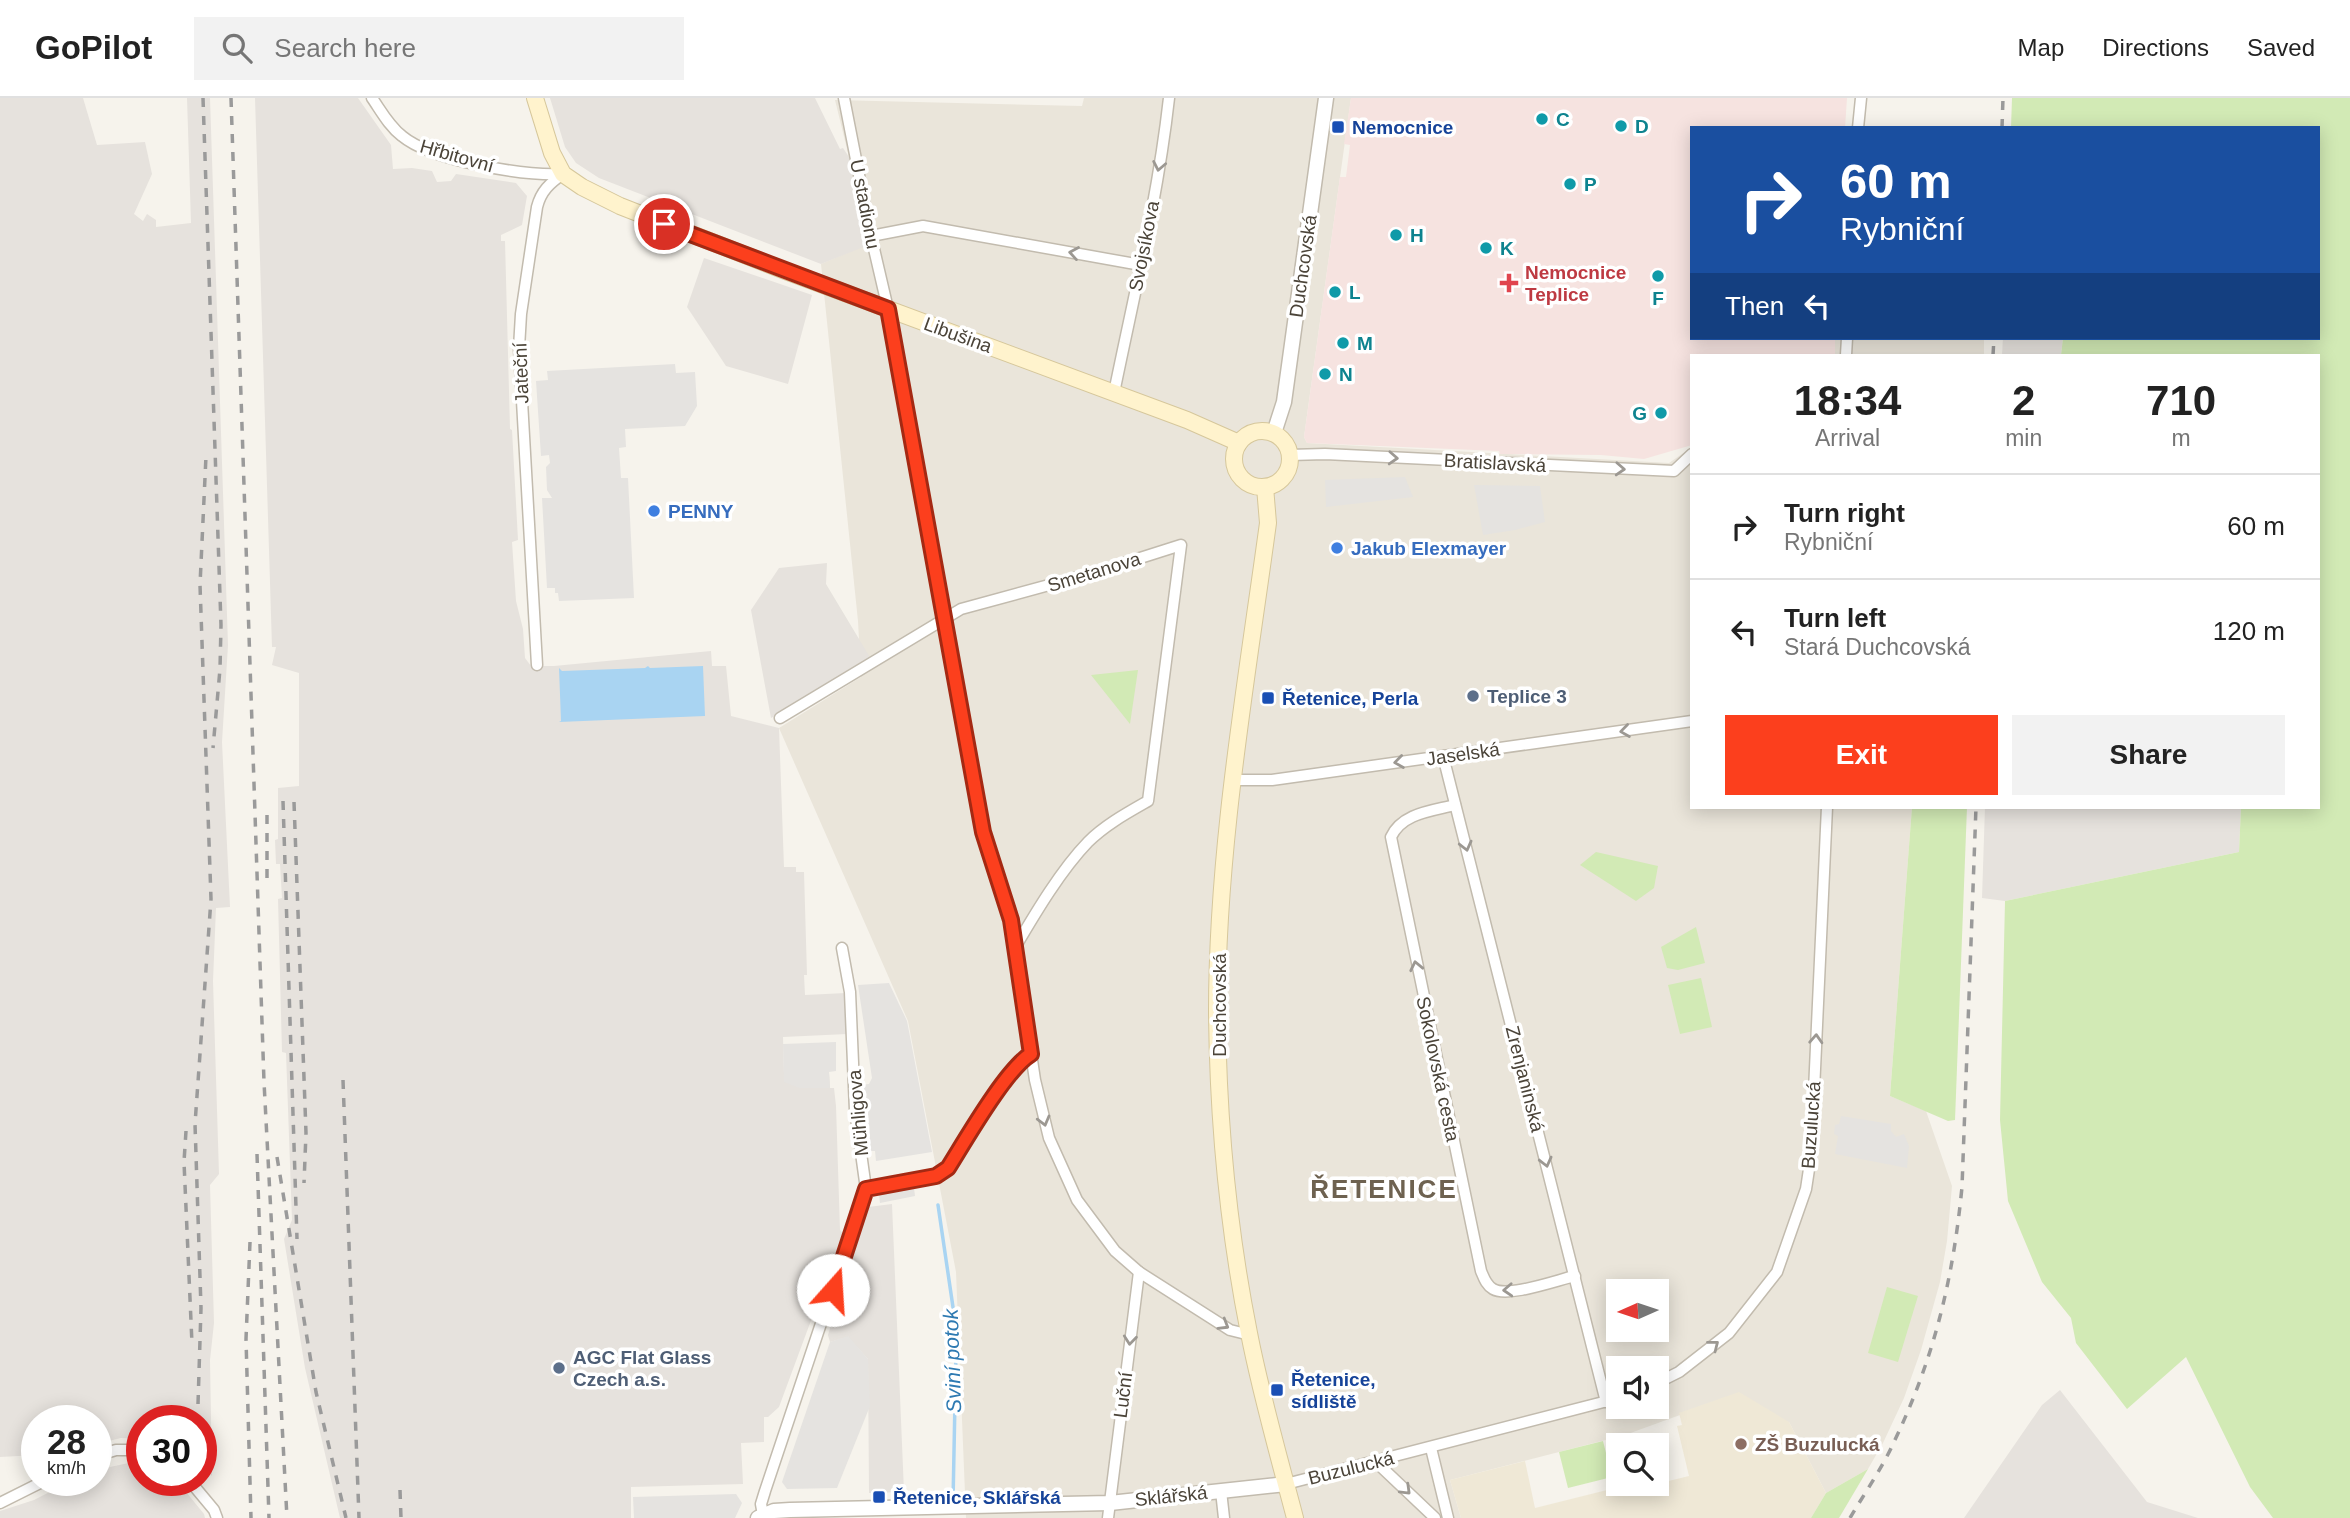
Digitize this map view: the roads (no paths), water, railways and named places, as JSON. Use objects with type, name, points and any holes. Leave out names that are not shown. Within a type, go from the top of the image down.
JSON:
[{"type":"main road","points":[[535,98],[552,153],[563,174]]},
{"type":"main road","name":"Libušina","points":[[563,174],[620,206],[664,224],[1214,430],[1239,443]]},
{"type":"main road","points":[[1256,431],[1274,433],[1281,438],[1290,455],[1287,472],[1281,481],[1265,487],[1254,486],[1239,476],[1234,456],[1239,443],[1246,436],[1256,431]]},
{"type":"main road","name":"Duchcovská","points":[[1265,487],[1268,523],[1233,780],[1220,918],[1218,1066],[1231,1217],[1250,1335],[1295,1518]]},
{"type":"street","name":"Hřbitovní","points":[[372,98],[401,136],[422,149],[456,159],[522,172],[563,174]]},
{"type":"street","name":"U stadionu","points":[[844,98],[888,309],[983,832],[1011,920],[1035,1080],[1049,1138],[1077,1200],[1115,1251],[1139,1272],[1230,1330],[1250,1335]]},
{"type":"street","name":"Svojsíkova","points":[[1114,393],[1141,265],[1169,98]]},
{"type":"street","name":"Duchcovská","points":[[1274,433],[1284,402],[1326,98]]},
{"type":"street","points":[[1858,126],[1861,98]]},
{"type":"street","name":"Jateční","points":[[537,665],[519,348],[537,207],[541,195],[550,183],[563,174]]},
{"type":"street","points":[[871,236],[923,226],[1141,265]]},
{"type":"street","name":"Bratislavská","points":[[1290,455],[1325,454],[1674,471],[1684,463]]},
{"type":"street","points":[[1690,456],[1684,463],[1690,470]]},
{"type":"street","name":"Smetanova","points":[[780,718],[961,609],[1093,573],[1181,545],[1148,801],[1120,817],[1088,842],[1042,902],[1016,946]]},
{"type":"street","name":"Jaselská","points":[[1233,780],[1272,780],[1690,721]]},
{"type":"street","name":"Zrenjaninská","points":[[1443,756],[1606,1402]]},
{"type":"street","name":"Sokolovská cesta","points":[[1455,805],[1407,818],[1399,824],[1391,837],[1394,862],[1481,1271],[1486,1283],[1494,1290],[1506,1293],[1574,1276]]},
{"type":"street","name":"Buzulucká","points":[[1669,1377],[1729,1333],[1777,1272],[1806,1189],[1811,1156],[1827,809]]},
{"type":"street","name":"Mühligova","points":[[761,1516],[761,1504],[866,1189],[855,1110],[850,992],[842,948]]},
{"type":"street","points":[[866,1189],[936,1176],[948,1168],[1007,1078],[1024,1058],[1031,1054]]},
{"type":"street","name":"Luční","points":[[1108,1518],[1139,1272]]},
{"type":"street","name":"Buzulucká","points":[[1286,1484],[1606,1402]]},
{"type":"street","points":[[1431,1448],[1448,1518]]},
{"type":"street","points":[[1376,1462],[1435,1518]]},
{"type":"street","name":"Sklářská","points":[[761,1516],[790,1510],[1110,1503],[1286,1484]]},
{"type":"street","points":[[1221,1491],[1224,1518]]},
{"type":"street","points":[[0,1503],[21,1492]]},
{"type":"street","points":[[202,1496],[217,1518]]},
{"type":"water","points":[[703,666],[705,716],[559,722],[559,668],[562,671]]},
{"type":"waterway","name":"Sviní potok","points":[[938,1205],[954,1314],[956,1350],[953,1502]]},
{"type":"railway","points":[[203,98],[221,625],[213,748]]},
{"type":"railway","points":[[231,98],[264,1082],[287,1518]]},
{"type":"railway","points":[[2002,126],[2003,98]]},
{"type":"railway","points":[[1993,354],[1994,340]]},
{"type":"railway","points":[[198,1404],[201,1308],[195,1124],[211,899],[200,585],[206,456]]},
{"type":"railway","points":[[283,801],[297,1239]]},
{"type":"railway","points":[[294,802],[306,1133],[304,1183]]},
{"type":"railway","points":[[1850,1518],[1888,1454],[1920,1381],[1940,1318],[1953,1254],[1962,1187],[1976,809]]},
{"type":"railway","points":[[267,811],[267,878]]},
{"type":"railway","points":[[343,1080],[359,1518]]},
{"type":"railway","points":[[186,1131],[184,1162],[192,1344]]},
{"type":"railway","points":[[257,1154],[269,1518]]},
{"type":"railway","points":[[277,1157],[316,1392],[346,1518]]},
{"type":"railway","points":[[250,1242],[246,1339],[251,1518]]},
{"type":"railway","points":[[400,1490],[401,1518]]},
{"type":"place","name":"C","points":[[1542,119]]},
{"type":"place","name":"D","points":[[1621,126]]},
{"type":"place","name":"Nemocnice","points":[[1338,127]]},
{"type":"place","name":"P","points":[[1570,184]]},
{"type":"place","name":"H","points":[[1396,235]]},
{"type":"place","name":"K","points":[[1486,248]]},
{"type":"place","name":"F","points":[[1658,276]]},
{"type":"place","name":"Nemocnice Teplice","points":[[1509,283]]},
{"type":"place","name":"L","points":[[1335,292]]},
{"type":"place","name":"M","points":[[1343,343]]},
{"type":"place","name":"N","points":[[1325,374]]},
{"type":"place","name":"G","points":[[1661,413]]},
{"type":"place","name":"PENNY","points":[[654,511]]},
{"type":"place","name":"Jakub Elexmayer","points":[[1337,548]]},
{"type":"place","name":"Teplice 3","points":[[1473,696]]},
{"type":"place","name":"Řetenice, Perla","points":[[1268,698]]},
{"type":"place","name":"AGC Flat Glass Czech a.s.","points":[[559,1368]]},
{"type":"place","name":"Řetenice, sídliště","points":[[1277,1390]]},
{"type":"place","name":"ZŠ Buzulucká","points":[[1741,1444]]},
{"type":"place","name":"Řetenice, Sklářská","points":[[879,1497]]},
{"type":"district","name":"ŘETENICE","points":[[1384,1189]]}]
